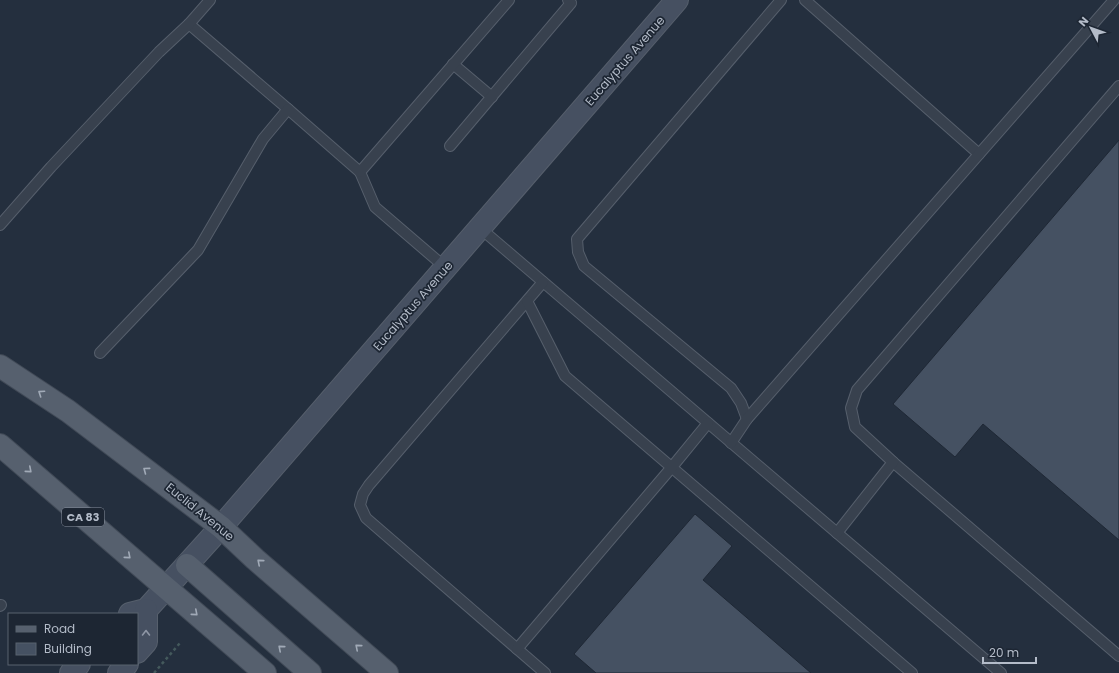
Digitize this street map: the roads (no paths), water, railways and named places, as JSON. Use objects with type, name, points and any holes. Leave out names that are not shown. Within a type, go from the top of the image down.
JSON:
[{"type":"main road","name":"Euclid Avenue","points":[[0,366],[68,411],[221,527],[387,673]]},
{"type":"main road","name":"CA 83","points":[[0,445],[265,673]]},
{"type":"main road","points":[[187,565],[310,673]]},
{"type":"street","name":"Eucalyptus Avenue","points":[[138,651],[146,642],[138,612],[166,588],[221,527],[677,0]]},
{"type":"street","points":[[71,673],[78,665]]},
{"type":"street","points":[[119,673],[126,665]]},
{"type":"lane","points":[[0,225],[51,167],[159,52],[189,24],[210,0]]},
{"type":"lane","points":[[360,172],[509,0]]},
{"type":"lane","points":[[450,146],[571,3],[568,0]]},
{"type":"lane","points":[[747,419],[741,403],[731,388],[584,266],[578,252],[577,238],[781,0]]},
{"type":"lane","points":[[805,0],[979,154]]},
{"type":"lane","points":[[731,443],[747,419],[1114,0]]},
{"type":"lane","points":[[189,24],[360,172],[375,207],[446,268]]},
{"type":"lane","points":[[453,64],[492,97]]},
{"type":"lane","points":[[1119,86],[857,390],[851,408],[854,427],[1119,656]]},
{"type":"lane","points":[[100,353],[198,250],[263,139],[288,109]]},
{"type":"lane","points":[[480,228],[1001,673]]},
{"type":"lane","points":[[543,282],[369,485],[363,494],[360,506],[366,518],[545,673]]},
{"type":"lane","points":[[527,301],[565,376],[912,673]]},
{"type":"lane","points":[[517,649],[708,423]]},
{"type":"lane","points":[[837,533],[893,462]]}]
